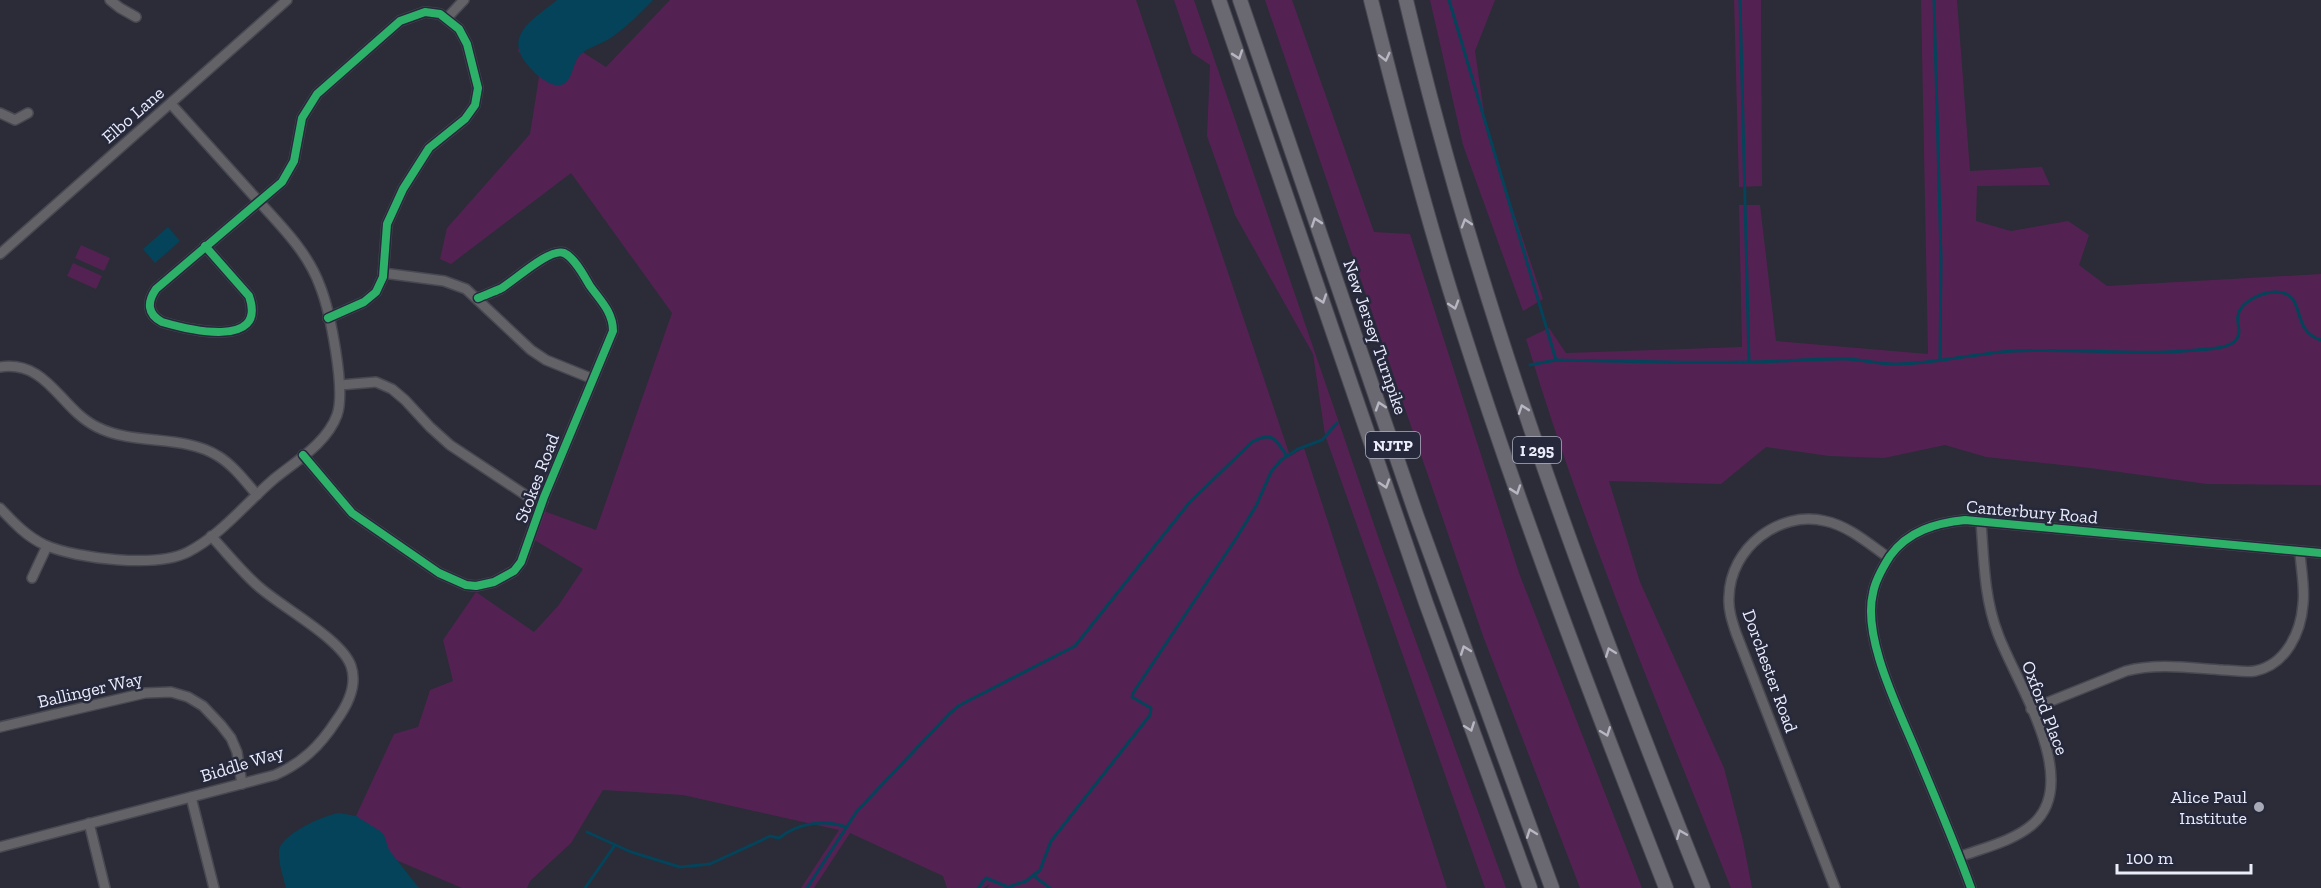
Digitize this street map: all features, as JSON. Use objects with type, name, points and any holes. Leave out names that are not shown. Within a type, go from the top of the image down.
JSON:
[{"type":"highway","name":"NJTP","points":[[1219,0],[1422,593],[1530,888]]},
{"type":"highway","name":"New Jersey Turnpike","points":[[1240,0],[1416,514],[1552,888]]},
{"type":"highway","name":"I 295","points":[[1371,0],[1423,201],[1495,431],[1569,638],[1666,888]]},
{"type":"highway","name":"I 295","points":[[1406,0],[1458,197],[1521,401],[1585,585],[1703,888]]},
{"type":"street","points":[[110,0],[136,16]]},
{"type":"street","name":"Elbo Lane","points":[[0,254],[287,0]]},
{"type":"street","points":[[447,18],[464,0]]},
{"type":"street","points":[[205,246],[249,296],[252,304],[250,318],[239,329],[222,333],[162,322],[150,311],[149,303],[156,289],[205,246],[258,201],[278,187],[290,168],[296,153],[302,118],[316,94],[400,21],[424,12],[434,12],[447,18],[459,29],[467,44],[477,79],[475,105],[465,119],[429,148],[394,206],[385,233],[383,273],[380,285],[370,298],[328,318]]},
{"type":"street","points":[[0,508],[26,533],[47,546],[110,559],[157,561],[180,556],[211,536],[319,442],[334,423],[340,401],[340,385],[321,286],[310,263],[296,242],[171,104]]},
{"type":"street","points":[[0,113],[15,120],[28,113]]},
{"type":"street","name":"Stokes Road","points":[[303,455],[352,513],[439,573],[466,585],[485,585],[514,571],[521,562],[543,501],[613,331],[613,323],[607,308],[564,253],[552,253],[501,288],[478,298]]},
{"type":"street","points":[[383,273],[451,282],[466,288],[531,350],[546,360],[593,379]]},
{"type":"street","points":[[0,366],[17,366],[35,372],[87,421],[105,431],[193,446],[211,452],[231,466],[257,495]]},
{"type":"street","points":[[340,385],[376,382],[392,388],[430,428],[450,445],[527,496],[543,501]]},
{"type":"street","name":"Dorchester Road","points":[[1835,888],[1736,633],[1730,615],[1728,595],[1737,566],[1748,550],[1761,535],[1787,521],[1815,519],[1833,523],[1856,535],[1889,558]]},
{"type":"street","name":"Canterbury Road","points":[[1971,888],[1878,654],[1871,616],[1873,593],[1889,558],[1901,544],[1919,531],[1953,521],[2300,553],[2321,553]]},
{"type":"street","name":"Oxford Place","points":[[1959,857],[2016,835],[2035,822],[2043,812],[2052,774],[2048,751],[1992,616],[1986,586],[1981,522]]},
{"type":"street","name":"Biddle Way","points":[[0,847],[275,775],[298,764],[308,756],[323,740],[341,714],[350,695],[354,675],[351,665],[340,649],[257,585],[211,536]]},
{"type":"street","points":[[33,578],[47,546]]},
{"type":"street","points":[[2031,709],[2126,671],[2142,667],[2167,666],[2249,671],[2272,664],[2290,646],[2300,623],[2304,598],[2300,553]]},
{"type":"street","name":"Ballinger Way","points":[[0,727],[145,693],[171,692],[188,697],[203,706],[221,725],[231,738],[237,753],[242,784]]},
{"type":"street","points":[[191,797],[214,888]]},
{"type":"street","points":[[89,823],[105,888]]},
{"type":"shaded area","points":[[558,0],[584,53],[606,67],[670,0],[1136,0],[1290,456],[1304,448],[1447,888],[987,888],[990,884],[983,888],[947,888],[943,876],[850,833],[814,888],[801,888],[839,830],[683,795],[603,790],[571,843],[530,881],[527,888],[462,888],[396,860],[356,816],[394,734],[418,727],[430,690],[453,681],[443,640],[476,592],[534,632],[558,606],[583,569],[531,538],[541,510],[596,530],[672,313],[571,173],[451,264],[440,259],[447,228],[530,134],[539,77],[518,51],[525,27]]},
{"type":"shaded area","points":[[1174,0],[1194,0],[1382,548],[1506,888],[1485,888],[1325,435],[1313,354],[1235,215],[1207,136],[1210,65],[1192,53]]},
{"type":"shaded area","points":[[1265,0],[1292,0],[1374,232],[1410,234],[1519,573],[1642,888],[1580,888],[1483,636]]},
{"type":"shaded area","points":[[1430,0],[1495,0],[1475,51],[1487,133],[1543,299],[1523,311],[1463,145]]},
{"type":"shaded area","points":[[1734,0],[1761,0],[1762,186],[1739,187]]},
{"type":"shaded area","points":[[1921,0],[1957,0],[1970,171],[2042,167],[2050,185],[1977,186],[1976,221],[2011,231],[2068,221],[2089,235],[2079,265],[2107,286],[2321,274],[2321,485],[2207,484],[1986,457],[1945,445],[1884,458],[1829,456],[1766,447],[1721,484],[1609,481],[1640,582],[1724,768],[1743,841],[1752,888],[1731,888],[1596,547],[1526,339],[1549,328],[1566,353],[1742,347],[1739,205],[1760,205],[1776,341],[1928,354]]},
{"type":"shaded area","points":[[81,245],[110,258],[104,271],[75,258]]},
{"type":"shaded area","points":[[73,263],[102,276],[96,289],[67,276]]},
{"type":"water","points":[[557,0],[653,0],[618,33],[580,55],[568,80],[561,85],[555,85],[536,74],[525,62],[519,51],[518,42],[527,25]]},
{"type":"water","points":[[168,227],[180,241],[155,263],[143,249]]},
{"type":"water","points":[[339,813],[356,816],[380,831],[384,835],[389,850],[419,888],[286,888],[279,859],[282,844],[304,826]]},
{"type":"waterway","points":[[1449,0],[1556,360]]},
{"type":"waterway","points":[[1740,0],[1749,362]]},
{"type":"waterway","points":[[1934,0],[1941,258],[1940,360]]},
{"type":"waterway","points":[[1530,365],[1556,360],[1760,362],[1835,359],[1897,364],[2014,351],[2173,352],[2211,349],[2227,346],[2235,341],[2239,331],[2238,315],[2243,306],[2259,296],[2275,292],[2292,298],[2305,328],[2311,335],[2321,340]]},
{"type":"waterway","points":[[978,888],[986,878],[1008,887],[1026,881],[1040,870],[1051,841],[1150,715],[1151,708],[1132,697],[1133,693],[1237,537],[1256,506],[1271,472],[1281,460],[1298,449],[1322,440],[1337,423]]},
{"type":"waterway","points":[[807,888],[857,811],[950,713],[960,705],[1075,646],[1189,503],[1252,442],[1269,437],[1276,441],[1287,456]]},
{"type":"waterway","points":[[587,832],[631,852],[680,867],[710,864],[770,836],[779,838],[794,829],[811,824],[829,823],[846,827]]},
{"type":"waterway","points":[[585,888],[615,845]]},
{"type":"waterway","points":[[1034,876],[1050,888]]},
{"type":"cycle path","points":[[205,246],[249,296],[252,313],[247,324],[236,330],[205,331],[162,322],[151,311],[151,299],[156,289],[282,182],[294,161],[302,118],[317,94],[400,21],[425,12],[440,14],[459,29],[467,44],[478,88],[475,105],[465,119],[429,148],[403,189],[387,224],[383,277],[376,292],[364,302],[328,318]]},
{"type":"cycle path","points":[[303,455],[352,513],[439,573],[466,585],[476,586],[494,582],[514,571],[521,562],[544,497],[613,331],[611,318],[605,307],[579,268],[564,253],[550,255],[500,289],[478,298]]},
{"type":"cycle path","points":[[1971,888],[1891,693],[1877,651],[1871,611],[1873,593],[1882,569],[1897,547],[1914,534],[1933,526],[1965,520],[2321,553]]},
{"type":"place","name":"Alice Paul Institute","points":[[2259,807]]}]
